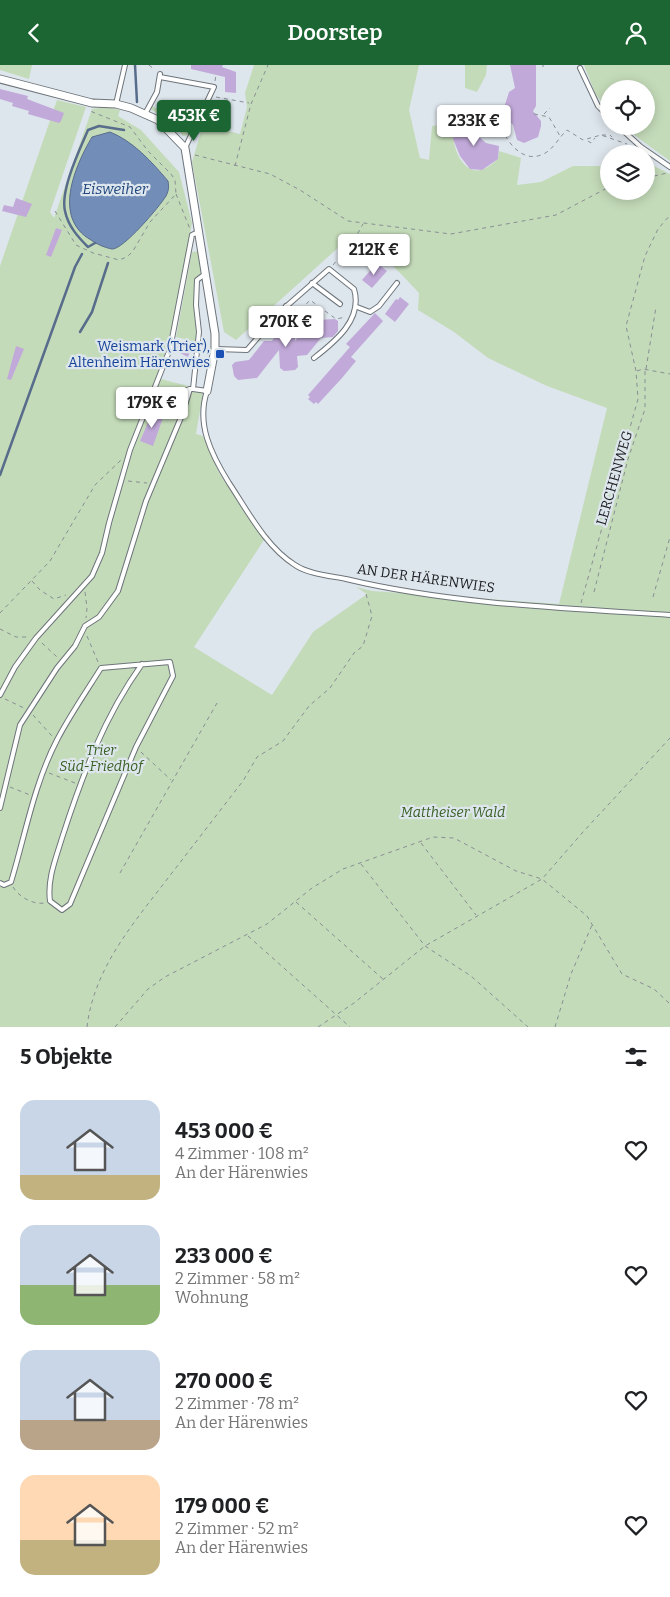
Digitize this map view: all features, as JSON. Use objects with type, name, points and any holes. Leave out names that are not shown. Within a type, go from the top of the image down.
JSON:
[{"type":"street","points":[[0,79],[92,103],[116,104],[145,114],[168,129],[185,150]]},
{"type":"street","name":"AN DER HÄRENWIES","points":[[185,150],[195,233],[212,303],[215,349],[207,391]]},
{"type":"lane","points":[[116,104],[125,65]]},
{"type":"lane","points":[[580,69],[600,108]]},
{"type":"lane","points":[[145,114],[152,103],[160,75],[214,87],[185,150]]},
{"type":"lane","points":[[628,135],[670,167]]},
{"type":"lane","points":[[0,695],[15,667],[36,638],[52,619],[83,589],[92,576],[102,553],[130,450],[170,349],[195,233]]},
{"type":"lane","points":[[215,349],[247,350],[286,306],[329,269],[354,289],[357,307],[340,338],[314,358]]},
{"type":"lane","points":[[0,808],[20,725],[57,668],[75,646],[85,626],[99,617],[118,591],[152,483],[182,415],[191,389],[199,332],[197,281],[205,274]]},
{"type":"lane","points":[[312,283],[340,304]]},
{"type":"lane","points":[[357,307],[370,312],[379,306],[397,283]]},
{"type":"lane","points":[[286,306],[298,315],[299,325]]},
{"type":"lane","points":[[161,411],[179,393],[191,389],[207,391]]},
{"type":"lane","name":"AN DER HÄRENWIES","points":[[207,391],[202,412],[202,422],[210,445],[224,474],[273,545],[296,566],[361,583],[475,600],[670,615]]},
{"type":"lane","points":[[0,883],[4,885],[11,883],[43,771],[56,740],[101,668],[170,661],[173,676],[136,747],[70,904],[62,910],[50,901],[50,876],[75,798],[90,760],[123,691],[142,664]]},
{"type":"path","points":[[149,65],[160,75]]},
{"type":"path","points":[[235,166],[251,104],[268,65]]},
{"type":"path","points":[[211,96],[251,104]]},
{"type":"path","points":[[544,115],[550,108]]},
{"type":"path","points":[[89,110],[130,127],[148,151],[171,174],[175,180],[176,194],[195,233]]},
{"type":"path","points":[[534,114],[549,117],[561,137]]},
{"type":"path","points":[[499,121],[508,141],[517,151],[526,154],[542,155],[553,147],[567,131],[587,141],[601,135],[629,144],[636,142]]},
{"type":"path","points":[[185,150],[235,166],[270,174],[300,190],[348,221],[451,234],[556,215],[600,192]]},
{"type":"path","points":[[655,176],[670,172]]},
{"type":"path","points":[[55,211],[76,245],[93,253],[119,259],[127,257],[133,251],[150,222],[176,194]]},
{"type":"path","points":[[579,608],[638,399],[636,371],[626,326],[635,287],[645,255],[658,229],[670,215]]},
{"type":"path","points":[[329,269],[354,240],[363,223]]},
{"type":"path","points":[[298,315],[310,300],[336,319],[352,316]]},
{"type":"path","name":"LERCHENWEG","points":[[594,592],[628,459],[645,409],[646,369],[656,307]]},
{"type":"path","points":[[636,371],[646,369],[670,374]]},
{"type":"path","points":[[0,613],[50,561],[96,485],[130,450]]},
{"type":"path","points":[[132,482],[152,483]]},
{"type":"path","points":[[653,597],[670,537]]},
{"type":"path","points":[[32,581],[40,590],[54,599],[68,594]]},
{"type":"path","points":[[87,1027],[90,1003],[104,969],[127,932],[244,781],[257,757],[284,741],[309,706],[330,688],[354,653],[363,647],[372,616],[368,597],[361,583]]},
{"type":"path","points":[[83,589],[86,594],[87,608],[86,636],[101,668]]},
{"type":"path","points":[[10,701],[29,711]]},
{"type":"path","points":[[120,873],[218,703]]},
{"type":"path","points":[[33,716],[56,740]]},
{"type":"path","points":[[318,1027],[384,980],[426,947],[476,915],[542,879],[670,738]]},
{"type":"path","points":[[136,747],[172,780]]},
{"type":"path","points":[[90,760],[114,770]]},
{"type":"path","points":[[43,771],[69,781]]},
{"type":"path","points":[[5,785],[26,793]]},
{"type":"path","points":[[115,1027],[148,989],[165,977],[267,924],[312,888],[343,869],[433,837],[454,837],[516,871],[542,879],[587,916],[622,974],[654,989],[670,1004]]},
{"type":"path","points":[[421,842],[476,915]]},
{"type":"path","points":[[360,864],[426,947],[471,976],[528,1027]]},
{"type":"path","points":[[11,883],[16,893],[32,902],[43,905],[50,901]]},
{"type":"path","points":[[295,901],[384,980]]},
{"type":"path","points":[[555,1027],[571,974],[593,925]]},
{"type":"path","points":[[247,935],[350,1027]]},
{"type":"green space","points":[[0,65],[32,65],[29,79],[0,70]]},
{"type":"green space","points":[[254,65],[419,65],[409,110],[420,158],[429,160],[432,126],[457,123],[454,129],[454,137],[457,154],[467,167],[474,170],[486,168],[498,159],[499,151],[521,158],[517,185],[541,182],[573,166],[600,166],[600,200],[655,200],[655,166],[670,174],[670,1027],[0,1027],[0,266],[57,100],[86,107],[50,212],[54,218],[92,109],[107,107],[120,110],[118,116],[141,130],[179,172],[192,223],[173,330],[157,378],[188,386],[203,393],[196,434],[203,436],[219,473],[264,540],[194,647],[272,695],[313,632],[367,594],[356,587],[372,591],[559,604],[607,408],[547,386],[488,358],[454,332],[418,310],[419,293],[379,254],[360,241],[350,237],[236,340],[224,332],[192,162],[203,125],[240,134],[247,107],[245,93]]},
{"type":"green space","points":[[465,65],[487,65],[486,75],[477,92],[465,88]]},
{"type":"green space","points":[[584,65],[670,65],[670,161],[655,150],[655,145],[648,145],[634,135],[655,135],[655,80],[600,80],[600,100],[595,93]]},
{"type":"green space","points":[[152,106],[195,126],[188,135],[183,136],[173,122],[150,109]]},
{"type":"green space","points":[[199,251],[203,272],[195,278],[197,342],[176,337],[192,252]]},
{"type":"water","name":"Eisweiher","points":[[110,132],[127,141],[142,153],[168,181],[169,187],[167,194],[141,227],[124,243],[112,249],[96,243],[79,230],[72,219],[70,205],[70,191],[85,149],[92,137]]},
{"type":"building","points":[[191,65],[223,65],[222,67],[236,72],[236,93],[225,92],[225,77],[191,69]]},
{"type":"building","points":[[510,65],[536,65],[536,106],[533,111],[541,121],[541,126],[538,137],[524,143],[517,140],[513,125],[502,114],[509,92],[515,88]]},
{"type":"building","points":[[0,89],[28,96],[27,99],[64,113],[61,121],[59,123],[28,114],[29,111],[12,106],[13,103],[0,99]]},
{"type":"building","points":[[457,123],[475,123],[479,137],[486,143],[499,146],[498,159],[482,170],[470,169],[460,156],[453,139]]},
{"type":"building","points":[[16,198],[32,204],[26,217],[2,211],[4,205],[13,207]]},
{"type":"building","points":[[56,228],[62,230],[51,257],[46,255]]},
{"type":"building","points":[[377,263],[387,271],[372,288],[362,280]]},
{"type":"building","points":[[400,297],[409,304],[395,322],[385,314],[396,299],[398,300]]},
{"type":"building","points":[[375,313],[383,321],[351,357],[356,361],[342,378],[318,404],[316,402],[314,404],[308,399],[310,397],[308,395],[350,347],[346,344]]},
{"type":"building","points":[[318,315],[318,320],[335,319],[338,321],[338,331],[333,337],[321,338],[307,355],[297,356],[298,367],[295,370],[284,371],[280,368],[279,350],[257,378],[238,380],[234,376],[232,365],[235,362],[249,360],[264,341],[272,341],[276,335],[276,327],[279,324],[291,323],[294,326],[295,341]]},
{"type":"building","points":[[178,341],[190,344],[189,348],[191,348],[188,357],[180,353],[177,347]]},
{"type":"building","points":[[16,346],[24,349],[11,380],[7,379]]},
{"type":"building","points":[[153,411],[164,415],[153,446],[140,441]]},
{"type":"waterway","points":[[135,65],[137,102]]},
{"type":"waterway","points":[[95,243],[88,247],[68,222],[64,202],[65,192],[76,158],[88,130],[99,126],[124,130]]},
{"type":"waterway","points":[[0,475],[75,267],[82,254]]},
{"type":"waterway","points":[[80,332],[92,312],[108,263]]},
{"type":"place","name":"Weismark (Trier), Altenheim Härenwies","points":[[220,354]]},
{"type":"park label","name":"Trier Süd-Friedhof","points":[[101,758]]},
{"type":"park label","name":"Mattheiser Wald","points":[[453,812]]}]
